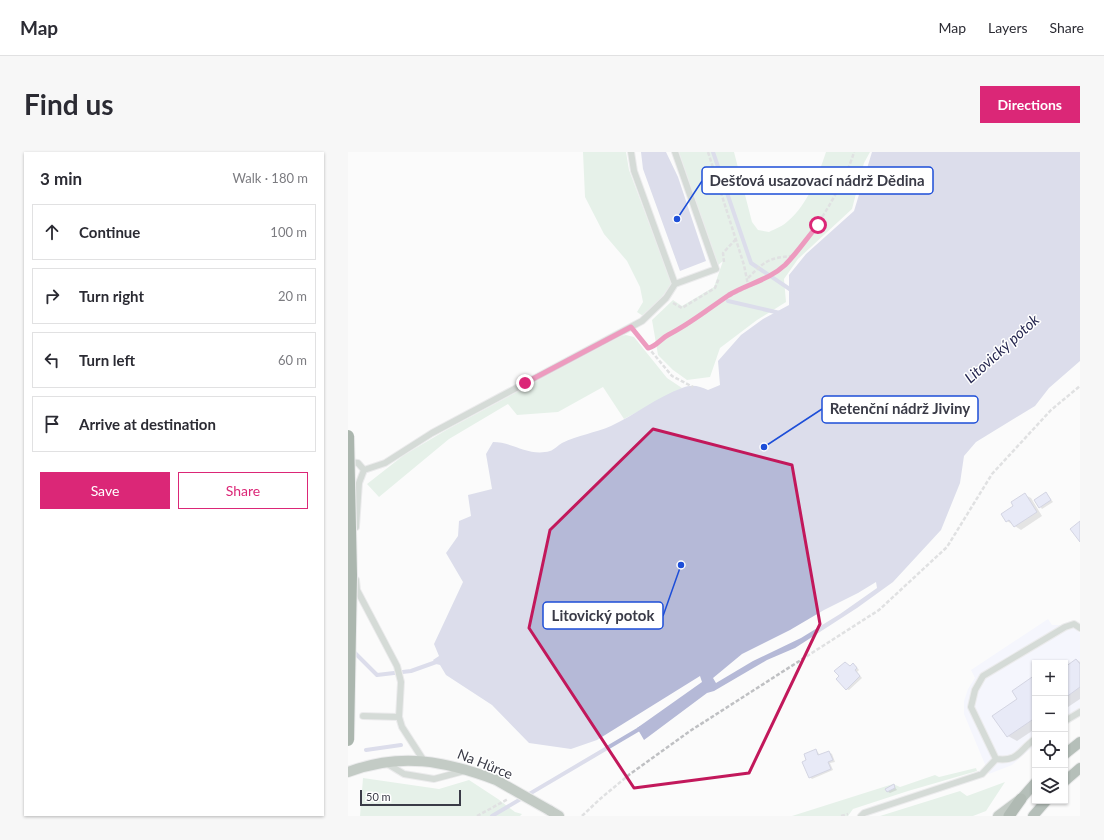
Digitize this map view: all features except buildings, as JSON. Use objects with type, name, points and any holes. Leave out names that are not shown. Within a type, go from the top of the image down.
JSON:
[{"type":"highway","points":[[348,436],[351,575],[348,740]]},
{"type":"highway","points":[[1009,816],[1021,799]]},
{"type":"main road","points":[[1068,752],[1080,742]]},
{"type":"main road","name":"Na Hůrce","points":[[348,772],[363,767],[404,760],[443,763],[496,780],[559,816]]},
{"type":"main road","points":[[1068,778],[1080,768]]},
{"type":"main road","points":[[998,816],[1021,799],[1032,786]]},
{"type":"main road","points":[[1033,816],[1043,804]]},
{"type":"lane","points":[[632,152],[634,171],[675,284]]},
{"type":"lane","points":[[424,761],[402,727],[399,716],[401,682],[397,666],[357,590],[355,566],[358,483],[364,470],[385,463],[432,433],[642,321],[666,298],[675,284],[716,269],[675,152]]},
{"type":"lane","points":[[348,462],[358,463],[364,470]]},
{"type":"lane","points":[[996,759],[971,707],[975,690],[983,676],[1065,627],[1074,624],[1080,628]]},
{"type":"lane","points":[[1068,719],[1080,712]]},
{"type":"lane","points":[[363,716],[399,716]]},
{"type":"lane","points":[[996,759],[1007,760],[1019,755],[1032,742]]},
{"type":"lane","points":[[861,816],[864,813],[982,774],[996,759]]},
{"type":"lane","points":[[384,763],[404,774],[434,779],[468,770]]},
{"type":"path","points":[[708,152],[748,285]]},
{"type":"path","points":[[648,348],[654,347],[662,338],[684,327],[729,295],[748,285],[759,282],[784,265],[818,225],[850,164],[854,152]]},
{"type":"path","points":[[747,278],[764,263],[774,258],[792,256]]},
{"type":"path","points":[[631,327],[672,376],[693,387]]},
{"type":"path","points":[[582,816],[630,774],[690,731],[879,610],[947,548],[992,474],[1051,410],[1080,386]]},
{"type":"path","points":[[477,816],[513,796]]},
{"type":"path","points":[[841,816],[848,814]]},
{"type":"highlighted area","points":[[653,429],[792,465],[820,624],[749,773],[634,788],[529,628],[550,530]]},
{"type":"shaded area","points":[[1048,619],[1052,625],[1071,625],[1080,633],[1080,714],[1068,723],[1068,660],[1032,660],[1032,748],[1012,765],[989,774],[964,714],[964,701],[968,689],[975,678],[971,670]]},
{"type":"green space","points":[[583,152],[626,152],[629,170],[672,284],[657,303],[643,316],[637,312],[643,302],[640,287],[627,261],[604,234],[585,197]]},
{"type":"green space","points":[[679,152],[734,152],[752,222],[758,230],[769,232],[786,223],[807,198],[816,180],[826,152],[870,152],[864,163],[852,209],[798,259],[784,279],[786,302],[757,320],[720,348],[710,377],[687,380],[673,370],[658,355],[652,320],[673,300],[682,306],[714,287],[723,261],[717,266]]},
{"type":"green space","points":[[626,335],[634,337],[667,378],[682,388],[624,419],[603,387],[558,412],[517,415],[508,404],[449,439],[379,497],[367,484],[404,455],[448,429],[621,336]]},
{"type":"green space","points":[[976,768],[977,771],[853,809],[848,816],[792,816],[893,784],[900,787],[935,775],[939,777]]},
{"type":"green space","points":[[363,778],[439,789],[469,780],[515,812],[522,814],[520,816],[360,816]]},
{"type":"green space","points":[[1005,782],[986,811],[973,816],[880,816],[960,791],[967,796]]},
{"type":"water","points":[[641,152],[666,152],[678,177],[706,261],[680,271],[643,169]]},
{"type":"water","points":[[872,152],[1080,152],[1080,361],[1049,388],[1035,406],[976,442],[964,456],[960,483],[941,530],[893,582],[857,608],[795,648],[767,660],[714,691],[707,693],[644,740],[637,728],[702,682],[700,676],[597,740],[571,749],[529,743],[492,705],[446,675],[440,665],[436,664],[433,660],[439,656],[434,644],[463,582],[446,553],[458,536],[459,521],[471,516],[468,495],[492,489],[486,454],[493,442],[507,444],[528,451],[550,451],[568,440],[611,426],[664,396],[682,388],[695,386],[708,390],[720,385],[718,361],[741,335],[763,319],[789,305],[789,275],[806,254],[854,211]],"holes":[[[876,582],[877,588],[840,614],[801,638],[753,661],[716,683],[713,678],[742,654],[790,630]]]},
{"type":"waterway","points":[[713,152],[751,263],[794,292]]},
{"type":"waterway","points":[[728,301],[780,313]]},
{"type":"waterway","points":[[352,650],[377,675],[411,671],[439,661]]},
{"type":"waterway","name":"Litovický potok","points":[[492,816],[641,728]]},
{"type":"waterway","points":[[366,750],[401,745]]},
{"type":"place","name":"Dešťová usazovací nádrž Dědina","points":[[677,219]]},
{"type":"place","name":"Retenční nádrž Jiviny","points":[[764,447]]},
{"type":"place","name":"Litovický potok","points":[[681,565]]},
{"type":"route","points":[[525,383],[631,327],[648,348],[654,347],[662,338],[684,327],[729,295],[748,285],[759,282],[784,265],[818,225]]}]
